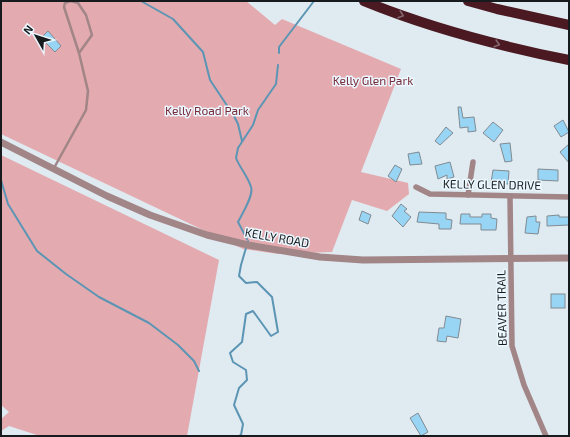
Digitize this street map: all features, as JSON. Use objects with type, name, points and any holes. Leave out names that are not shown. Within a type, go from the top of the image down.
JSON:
[{"type":"highway","points":[[364,1],[426,24],[460,34],[507,47],[569,60]]},
{"type":"highway","points":[[468,1],[497,10],[569,25]]},
{"type":"street","name":"KELLY ROAD","points":[[1,142],[114,200],[184,228],[248,245],[320,257],[363,260],[569,258]]},
{"type":"street","points":[[468,195],[473,162]]},
{"type":"street","name":"KELLY GLEN DRIVE","points":[[416,187],[430,194],[510,197],[569,197]]},
{"type":"street","name":"BEAVER TRAIL","points":[[510,197],[512,346],[524,385],[546,436]]},
{"type":"lane","points":[[54,169],[86,110],[88,91],[79,53],[64,7],[65,3],[71,1],[78,3],[86,15],[92,35],[79,53]]},
{"type":"green space","name":"Kelly Road Park","points":[[1,1],[246,1],[275,25],[282,19],[401,69],[361,172],[408,183],[409,194],[387,211],[352,200],[332,252],[278,254],[243,249],[1,134]]},
{"type":"green space","points":[[1,155],[219,260],[187,436],[40,436],[9,426],[1,431],[1,419],[9,412],[1,405]]},
{"type":"building","points":[[48,31],[61,46],[55,52],[41,38]]},
{"type":"building","points":[[458,107],[461,107],[463,118],[474,117],[476,131],[468,132],[468,127],[460,128]]},
{"type":"building","points":[[563,120],[569,132],[561,137],[554,126]]},
{"type":"building","points":[[493,122],[503,130],[494,142],[483,133]]},
{"type":"building","points":[[446,127],[453,133],[440,145],[435,141]]},
{"type":"building","points":[[510,143],[512,161],[505,162],[500,144]]},
{"type":"building","points":[[569,144],[569,163],[560,152]]},
{"type":"building","points":[[419,152],[422,164],[410,165],[408,154]]},
{"type":"building","points":[[450,162],[454,177],[447,179],[447,175],[438,179],[435,166]]},
{"type":"building","points":[[395,165],[402,169],[396,182],[388,176]]},
{"type":"building","points":[[538,169],[558,170],[558,181],[538,180]]},
{"type":"building","points":[[493,170],[509,171],[508,184],[491,183]]},
{"type":"building","points":[[401,204],[407,209],[404,211],[411,217],[403,227],[392,216]]},
{"type":"building","points":[[362,211],[371,215],[368,224],[359,220]]},
{"type":"building","points":[[419,212],[446,213],[446,219],[452,220],[451,229],[439,229],[439,224],[417,222]]},
{"type":"building","points":[[461,214],[470,214],[470,217],[482,217],[482,214],[491,214],[491,218],[497,219],[496,230],[481,230],[481,224],[460,224]]},
{"type":"building","points":[[559,215],[559,217],[569,217],[569,225],[547,226],[547,216]]},
{"type":"building","points":[[536,216],[536,222],[540,222],[538,234],[525,233],[527,217]]},
{"type":"building","points":[[551,294],[565,294],[565,308],[551,308]]},
{"type":"building","points":[[446,316],[461,319],[458,338],[447,336],[446,342],[437,341],[439,328],[444,328]]},
{"type":"building","points":[[418,413],[428,432],[421,436],[410,418]]},
{"type":"waterway","points":[[141,1],[173,19],[203,52],[210,80],[234,116],[238,124],[242,141]]},
{"type":"waterway","points":[[279,53],[279,47],[314,1]]},
{"type":"waterway","points":[[247,239],[238,222],[251,195],[251,187],[236,158],[238,148],[253,125],[258,110],[276,84],[278,65]]},
{"type":"waterway","points":[[1,180],[8,204],[37,251],[99,297],[149,323],[178,345],[194,361],[199,371]]},
{"type":"waterway","points":[[239,436],[241,435],[243,424],[234,405],[239,388],[247,380],[246,370],[233,362],[230,353],[242,342],[246,314],[253,311],[271,336],[278,332],[272,297],[257,282],[246,283],[239,276],[248,241]]},
{"type":"park label","name":"Kelly Glen Park","points":[[373,81]]}]
